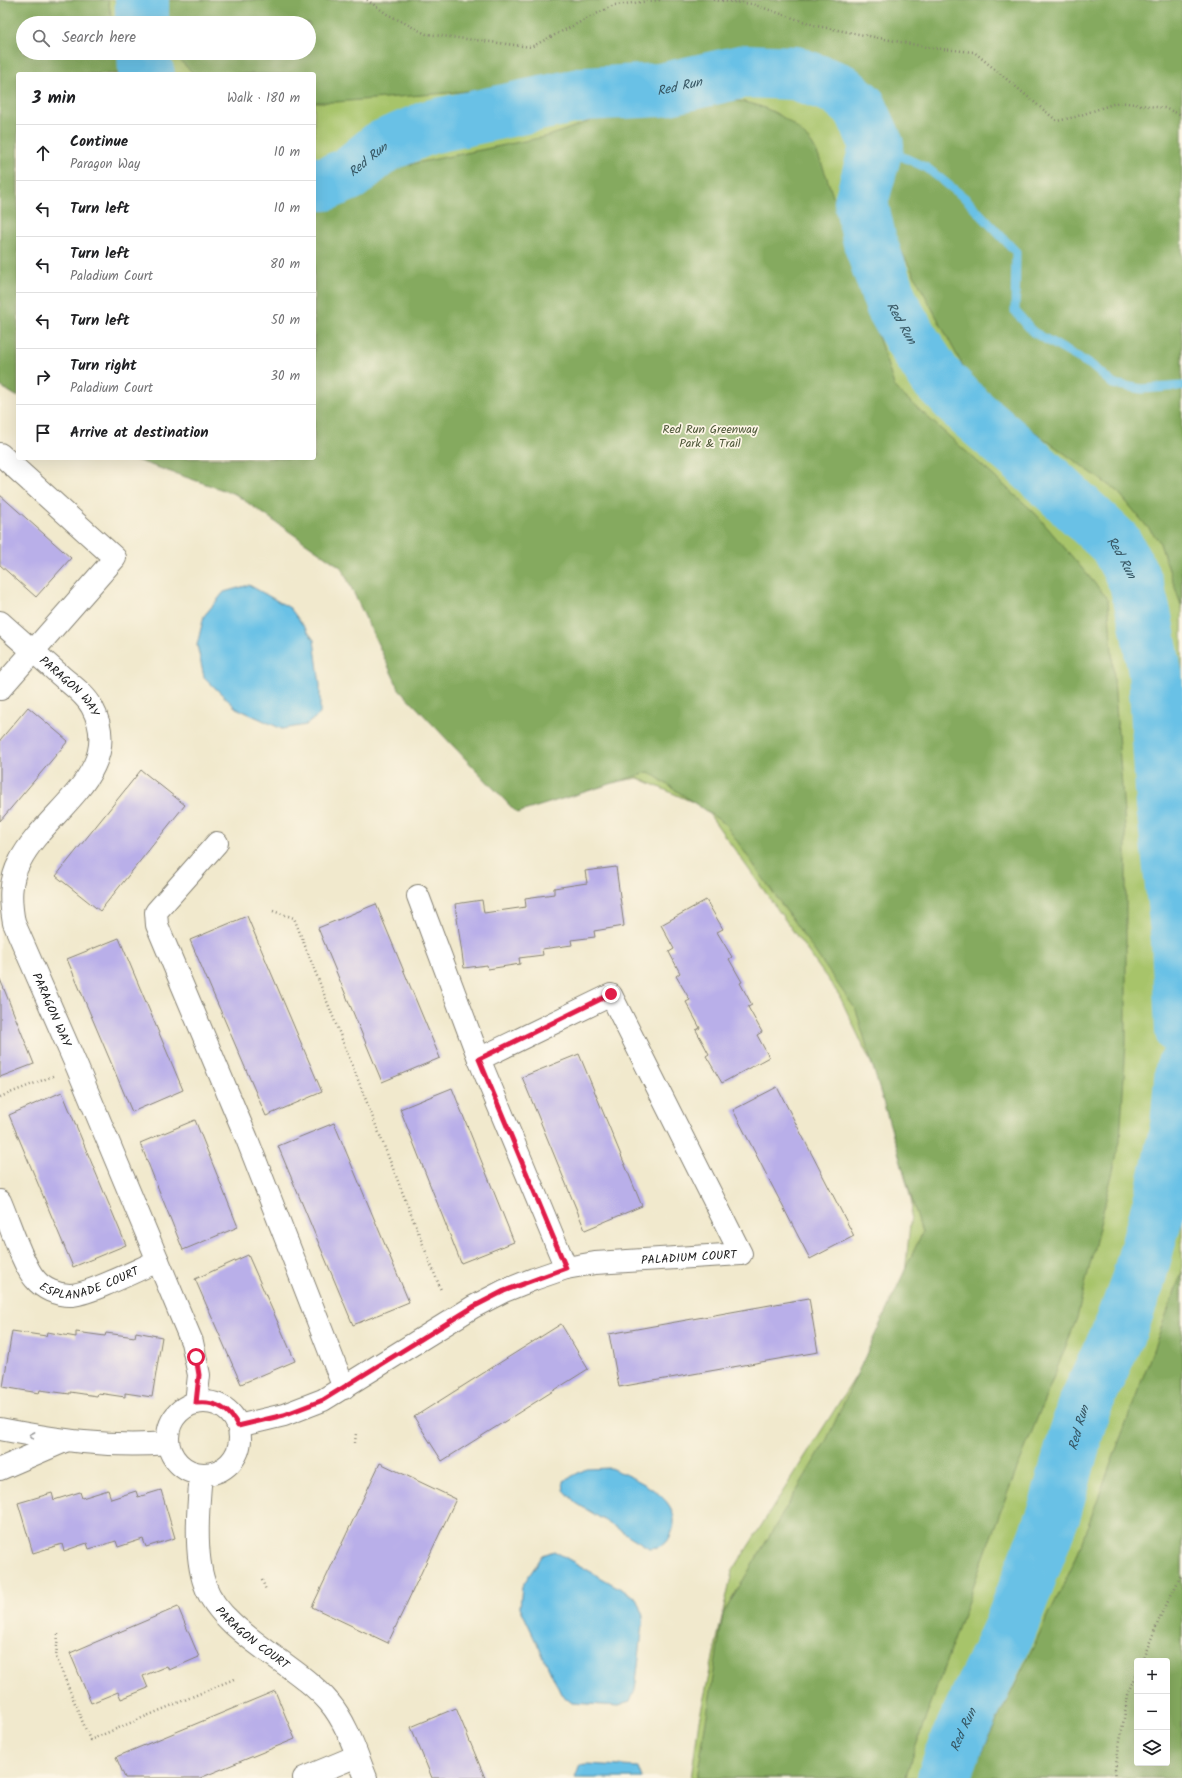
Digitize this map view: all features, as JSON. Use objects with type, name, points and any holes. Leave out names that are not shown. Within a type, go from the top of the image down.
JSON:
[{"type":"street","name":"PARAGON WAY","points":[[0,454],[115,558],[0,689]]},
{"type":"street","name":"PARAGON WAY","points":[[0,622],[79,691],[92,705],[99,723],[101,741],[97,760],[86,780],[28,846],[19,861],[12,880],[10,903],[14,923],[77,1067],[192,1342],[199,1375],[196,1403]]},
{"type":"street","points":[[217,843],[156,912],[157,925],[247,1139],[344,1388]]},
{"type":"street","points":[[418,896],[479,1059],[566,1268]]},
{"type":"street","name":"PALADIUM COURT","points":[[238,1426],[291,1413],[323,1400],[473,1307],[504,1291],[566,1268],[602,1263],[741,1254],[611,994],[479,1059]]},
{"type":"street","name":"ESPLANADE COURT","points":[[0,1201],[34,1279],[56,1294],[71,1295],[86,1292],[158,1261]]},
{"type":"street","points":[[205,1402],[221,1406],[234,1418],[238,1426],[240,1438],[238,1450],[232,1460],[224,1468],[212,1473],[200,1474],[193,1472],[179,1464],[170,1451],[168,1443],[170,1426],[174,1418],[180,1411],[196,1403],[205,1402]]},
{"type":"street","points":[[0,1429],[65,1441],[140,1446],[168,1443]]},
{"type":"street","points":[[0,1468],[65,1441]]},
{"type":"street","name":"PARAGON COURT","points":[[200,1474],[200,1562],[205,1586],[212,1601],[232,1623],[301,1676],[330,1703],[341,1721],[366,1778]]},
{"type":"street","points":[[304,1778],[357,1756]]},
{"type":"path","points":[[367,0],[387,14],[426,34],[532,47],[614,5],[661,0]]},
{"type":"path","points":[[714,0],[752,4],[817,26],[932,48],[974,52],[1057,121],[1075,118],[1119,102],[1164,108],[1182,115]]},
{"type":"path","points":[[273,911],[294,918],[441,1290]]},
{"type":"path","points":[[0,1097],[55,1075]]},
{"type":"path","points":[[355,1443],[356,1433]]},
{"type":"path","points":[[1143,1658],[1161,1615],[1182,1574]]},
{"type":"path","points":[[262,1580],[266,1590]]},
{"type":"path","points":[[58,1634],[56,1657],[90,1740],[234,1679]]},
{"type":"path","points":[[1116,1778],[1115,1770],[1128,1695],[1134,1681]]},
{"type":"green space","name":"Red Run Greenway Park & Trail","points":[[0,0],[979,0],[1182,468],[1182,1778],[691,1778],[699,1720],[732,1572],[902,1303],[912,1204],[882,1086],[839,995],[704,807],[638,778],[531,796],[315,460],[316,72],[18,72]]},
{"type":"green space","points":[[0,0],[108,0],[111,16],[16,16],[16,60],[122,60],[125,72],[16,72],[16,396],[0,386]]},
{"type":"green space","points":[[148,0],[1182,0],[1182,608],[1159,541],[1118,492],[975,389],[874,200],[830,77],[698,60],[471,91],[336,102],[316,102],[316,72],[192,72],[179,60],[316,60],[316,16],[150,16]]},
{"type":"green space","name":"Red Run Greenway Park & Trail","points":[[695,98],[738,101],[758,106],[777,114],[795,126],[812,144],[826,175],[895,388],[1035,513],[1108,599],[1126,840],[1126,1042],[1120,1142],[1077,1318],[1000,1512],[911,1759],[906,1778],[697,1778],[723,1614],[827,1439],[922,1233],[856,1010],[725,824],[649,772],[517,813],[399,689],[342,568],[235,494],[136,460],[316,460],[316,197],[397,167],[549,136],[650,99]]},
{"type":"green space","points":[[1182,1272],[1182,1778],[969,1778],[1074,1563]]},
{"type":"water","points":[[249,585],[290,608],[314,640],[320,685],[320,714],[306,725],[282,729],[236,708],[204,677],[197,645],[204,616],[224,592]]},
{"type":"water","points":[[610,1468],[632,1477],[655,1491],[664,1499],[671,1509],[674,1520],[672,1532],[666,1543],[658,1547],[649,1548],[576,1503],[564,1490],[563,1481],[586,1469]]},
{"type":"water","points":[[554,1551],[637,1598],[644,1616],[635,1690],[630,1702],[619,1706],[572,1703],[561,1694],[520,1607],[522,1586],[543,1555]]},
{"type":"water","points":[[587,1764],[638,1767],[642,1778],[575,1778],[580,1765]]},
{"type":"building","points":[[0,495],[71,558],[36,597],[0,565]]},
{"type":"building","points":[[28,707],[68,741],[0,821],[0,740]]},
{"type":"building","points":[[141,770],[185,805],[100,911],[56,876]]},
{"type":"building","points":[[616,867],[624,926],[594,931],[595,937],[571,940],[572,945],[542,949],[543,955],[519,958],[520,964],[488,969],[487,965],[464,968],[455,904],[482,900],[484,913],[526,907],[525,898],[554,894],[554,888],[587,883],[585,871]]},
{"type":"building","points":[[706,900],[723,929],[717,932],[732,957],[729,959],[742,982],[740,983],[752,1005],[748,1007],[762,1032],[757,1035],[769,1057],[722,1083],[706,1056],[709,1054],[696,1030],[700,1028],[686,1002],[690,1000],[676,976],[680,973],[669,952],[674,949],[661,925]]},
{"type":"building","points":[[376,904],[440,1058],[382,1082],[318,928]]},
{"type":"building","points":[[247,916],[322,1092],[266,1116],[190,940]]},
{"type":"building","points":[[119,938],[183,1090],[132,1112],[67,959]]},
{"type":"building","points":[[0,979],[34,1064],[0,1077]]},
{"type":"building","points":[[579,1054],[642,1206],[585,1230],[522,1077]]},
{"type":"building","points":[[777,1087],[854,1236],[810,1259],[733,1110]]},
{"type":"building","points":[[452,1088],[514,1242],[461,1263],[400,1109]]},
{"type":"building","points":[[62,1092],[126,1245],[73,1267],[9,1115]]},
{"type":"building","points":[[195,1120],[238,1227],[183,1250],[140,1143]]},
{"type":"building","points":[[334,1123],[409,1302],[353,1325],[278,1146]]},
{"type":"building","points":[[248,1255],[295,1361],[241,1384],[195,1279]]},
{"type":"building","points":[[809,1298],[818,1352],[619,1387],[609,1334]]},
{"type":"building","points":[[561,1324],[588,1369],[442,1461],[414,1417]]},
{"type":"building","points":[[12,1331],[46,1336],[47,1332],[76,1337],[76,1332],[105,1336],[106,1333],[135,1337],[136,1332],[162,1337],[152,1397],[125,1393],[125,1397],[98,1393],[97,1396],[40,1390],[39,1393],[3,1387]]},
{"type":"building","points":[[380,1463],[456,1499],[388,1643],[312,1607]]},
{"type":"building","points":[[108,1490],[111,1499],[136,1491],[138,1497],[161,1490],[175,1538],[146,1547],[143,1539],[118,1547],[116,1541],[89,1549],[87,1543],[64,1551],[62,1544],[33,1553],[18,1503],[52,1493],[54,1500],[80,1492],[82,1498]]},
{"type":"building","points":[[178,1607],[199,1657],[169,1670],[167,1666],[143,1676],[148,1688],[121,1699],[118,1692],[91,1703],[70,1653]]},
{"type":"building","points":[[275,1691],[295,1739],[200,1778],[125,1778],[116,1757]]},
{"type":"building","points":[[456,1708],[485,1778],[432,1778],[411,1727]]},
{"type":"waterway","name":"Red Run","points":[[142,0],[142,16]]},
{"type":"waterway","name":"Red Run","points":[[144,60],[146,72]]},
{"type":"waterway","name":"Red Run","points":[[316,184],[325,184],[349,174],[382,147],[429,127],[585,94],[660,90],[745,71],[795,73],[839,89],[860,107],[877,145],[861,202],[870,242],[892,305],[910,337],[935,376],[969,411],[1026,460],[1115,543],[1135,580],[1145,617],[1155,673],[1163,805],[1178,940],[1182,1031]]},
{"type":"waterway","points":[[877,145],[927,168],[966,199],[1016,252],[1015,311],[1033,332],[1091,365],[1113,384],[1142,389],[1182,386]]},
{"type":"waterway","name":"Red Run","points":[[944,1778],[956,1743],[1010,1628],[1055,1510],[1083,1409],[1122,1325],[1137,1284],[1162,1194],[1177,1126],[1182,1069]]},
{"type":"route","points":[[196,1357],[199,1375],[196,1403],[214,1403],[221,1406],[234,1418],[238,1426],[261,1422],[323,1400],[473,1307],[504,1291],[566,1268],[479,1059],[611,994]]}]
